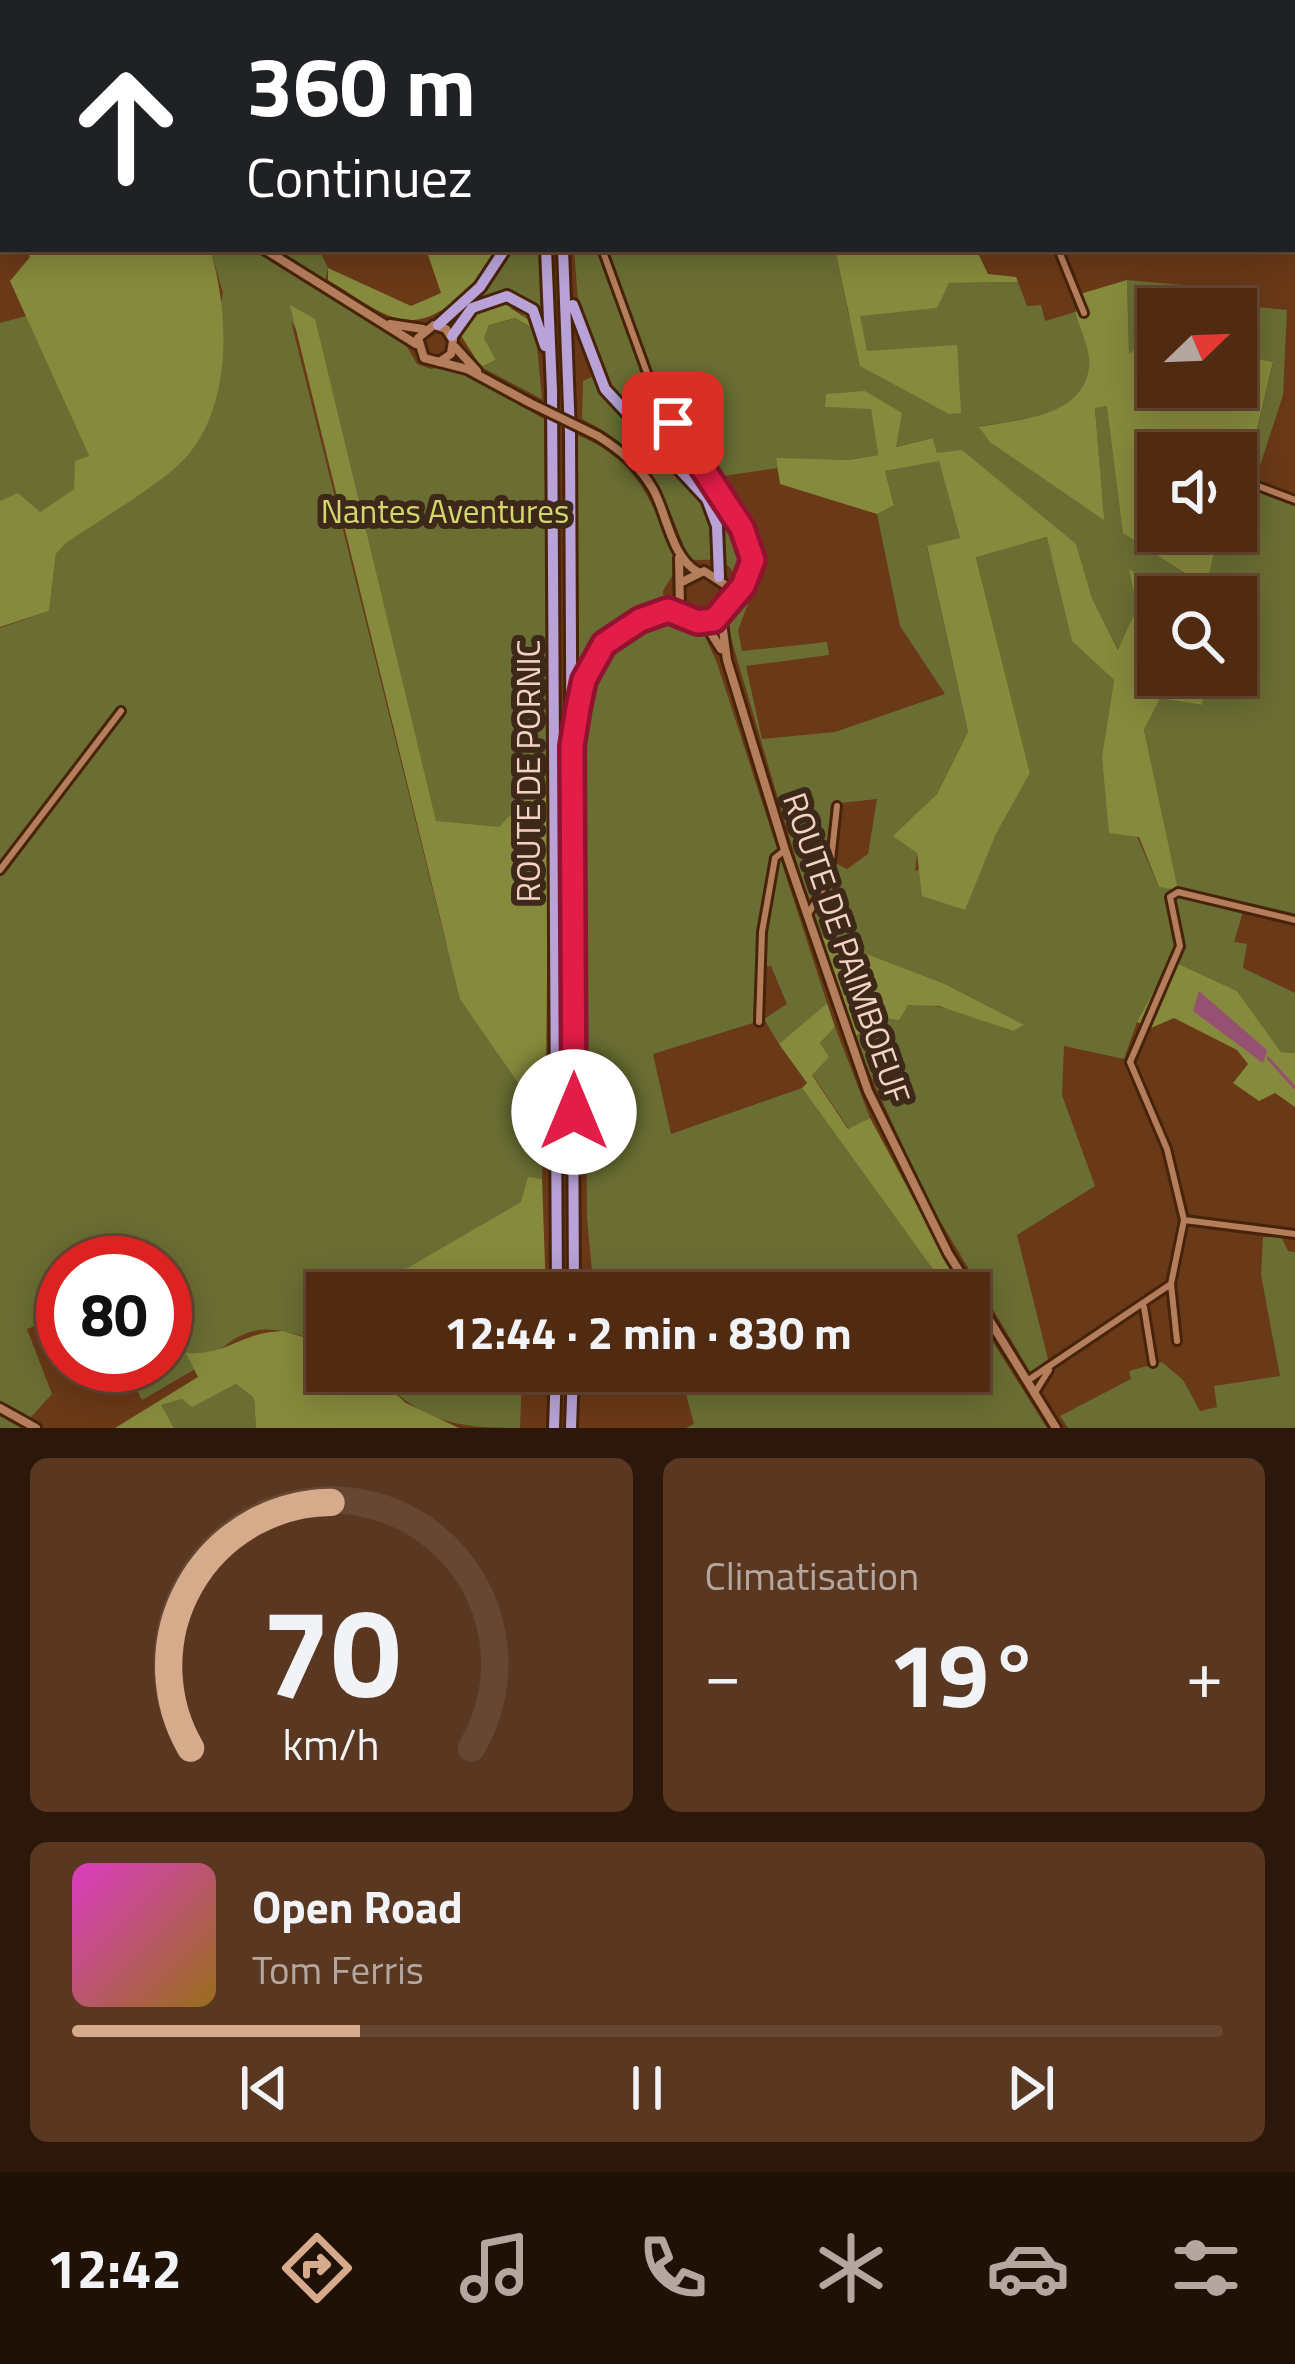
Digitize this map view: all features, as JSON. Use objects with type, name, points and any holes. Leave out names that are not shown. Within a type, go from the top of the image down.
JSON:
[{"type":"highway","points":[[438,325],[480,286],[503,252]]},
{"type":"highway","name":"ROUTE DE PORNIC","points":[[546,252],[552,404],[557,1272]]},
{"type":"highway","name":"ROUTE DE PORNIC","points":[[563,252],[574,1272]]},
{"type":"highway","points":[[565,274],[577,327],[605,389],[707,499],[717,526],[722,580]]},
{"type":"highway","points":[[453,340],[472,308],[492,298],[512,297],[527,305],[542,327],[552,404]]},
{"type":"highway","points":[[572,746],[584,680],[604,644],[640,620],[668,610],[683,613]]},
{"type":"highway","points":[[554,1428],[555,1392]]},
{"type":"highway","points":[[571,1428],[572,1392]]},
{"type":"street","points":[[269,252],[388,323],[417,345],[424,358],[483,376],[626,455],[646,478],[676,545],[698,572],[738,584],[747,577]]},
{"type":"street","points":[[603,252],[650,381],[750,542],[753,560],[747,577],[721,615],[700,622],[683,613],[677,597],[682,583],[676,545]]},
{"type":"street","points":[[1059,252],[1084,313]]},
{"type":"street","points":[[388,323],[424,329],[438,325],[483,376]]},
{"type":"street","points":[[417,345],[424,329]]},
{"type":"street","points":[[439,362],[453,340]]},
{"type":"street","points":[[1258,486],[1295,500]]},
{"type":"street","points":[[682,583],[698,572]]},
{"type":"street","points":[[722,580],[728,600]]},
{"type":"street","name":"ROUTE DE PAIMBOEUF","points":[[721,615],[727,660],[806,917],[840,1020],[885,1132],[948,1253],[1056,1428]]},
{"type":"street","name":"ROUTE DE PAIMBOEUF","points":[[700,622],[727,660]]},
{"type":"street","points":[[0,870],[121,711]]},
{"type":"street","points":[[806,917],[829,879],[837,806]]},
{"type":"street","points":[[759,1022],[762,932],[776,858],[785,850]]},
{"type":"street","points":[[1177,1341],[1171,1284],[1184,1220],[1167,1149],[1130,1062],[1180,946],[1172,893],[1295,920]]},
{"type":"street","points":[[1184,1220],[1295,1234]]},
{"type":"street","points":[[1027,1381],[1144,1307],[1171,1284]]},
{"type":"street","points":[[1144,1307],[1154,1363]]},
{"type":"street","points":[[1034,1394],[1054,1362]]},
{"type":"street","points":[[0,1408],[35,1428]]},
{"type":"green space","points":[[28,252],[211,252],[221,300],[223,356],[213,410],[187,456],[56,554],[49,611],[0,627],[0,501],[18,493],[40,512],[74,489],[75,461],[89,456],[10,281],[30,257]]},
{"type":"green space","name":"Nantes Aventures","points":[[211,252],[320,252],[328,268],[323,292],[406,345],[417,364],[431,369],[450,364],[544,419],[549,775],[499,828],[436,822],[329,383],[291,321],[446,943],[523,1090],[546,1079],[542,1179],[528,1178],[522,1202],[402,1272],[306,1272],[306,1337],[260,1330],[201,1353],[192,1353],[192,1236],[36,1236],[36,1326],[27,1329],[36,1352],[36,1392],[52,1394],[21,1428],[0,1428],[0,628],[49,611],[56,554],[187,456],[223,293]]},
{"type":"green space","points":[[427,252],[497,252],[463,294],[444,309],[410,320],[380,312],[328,280],[328,268],[411,306],[441,293]]},
{"type":"green space","points":[[497,252],[539,252],[543,306],[527,318],[514,307],[469,317],[460,334],[435,318],[467,290]]},
{"type":"green space","points":[[574,252],[836,252],[849,316],[867,352],[859,315],[936,308],[949,283],[1018,282],[1027,306],[1041,305],[1045,321],[1075,312],[1090,367],[1075,397],[1047,413],[981,426],[1103,519],[1095,407],[1108,406],[1124,533],[1137,542],[1137,552],[1152,552],[1188,576],[1140,576],[1130,570],[1137,608],[1119,651],[1092,598],[1076,544],[937,453],[933,438],[895,447],[865,391],[826,407],[871,408],[878,455],[849,460],[776,459],[778,468],[724,476],[754,519],[766,557],[738,630],[742,651],[827,642],[829,655],[746,666],[762,739],[835,732],[945,694],[900,626],[877,514],[894,504],[885,471],[939,460],[960,538],[927,547],[968,732],[937,794],[903,828],[917,853],[915,871],[995,836],[1030,773],[976,556],[1048,537],[1072,640],[1114,680],[1102,756],[1159,887],[1177,889],[1144,730],[1160,697],[1201,705],[1202,696],[1257,696],[1257,576],[1208,576],[1214,552],[1257,552],[1257,479],[1295,505],[1295,917],[1245,905],[1234,942],[1247,944],[1243,968],[1295,993],[1295,1053],[1281,1052],[1237,991],[1170,960],[1137,1022],[1124,1059],[1064,1046],[1062,1095],[1095,1186],[1017,1235],[1048,1359],[1032,1375],[990,1305],[990,1272],[971,1272],[927,1199],[854,1039],[875,1019],[908,1005],[944,1008],[1012,1031],[1023,1025],[945,984],[818,935],[728,628],[734,577],[722,562],[690,561],[662,495],[640,461],[582,419],[583,381],[601,373],[579,314]],"holes":[[[877,799],[868,854],[847,869],[826,858],[831,804]]]},
{"type":"green space","points":[[836,252],[977,252],[988,274],[1016,277],[1018,282],[949,283],[937,308],[860,316],[867,351],[957,345],[961,413],[949,414],[860,366]]},
{"type":"green space","points":[[1127,280],[1182,285],[1137,288],[1137,349],[1129,356]]},
{"type":"green space","points":[[1127,280],[1129,354],[1137,348],[1137,408],[1257,408],[1257,359],[1273,362],[1256,432],[1137,432],[1137,542],[1123,533],[1107,406],[1095,408],[1104,520],[990,442],[979,427],[1061,407],[1084,385],[1089,362],[1075,312],[1085,308],[1080,294]]},
{"type":"green space","points":[[504,304],[535,324],[530,327],[516,318],[489,325],[484,338],[496,360],[481,367],[460,334],[469,317]]},
{"type":"green space","points":[[290,305],[315,319],[436,821],[499,827],[549,775],[546,1079],[523,1090],[460,999]]},
{"type":"green space","points":[[1257,307],[1287,310],[1283,395],[1257,475],[1256,432],[1273,363],[1257,360]]},
{"type":"green space","points":[[26,316],[89,456],[74,489],[40,512],[0,501],[0,323]]},
{"type":"green space","points":[[517,318],[529,327],[535,324],[542,399],[481,367],[496,360],[484,338],[489,325]]},
{"type":"green space","points":[[865,391],[902,413],[896,447],[933,438],[937,453],[962,450],[1076,544],[1092,598],[1118,650],[1137,608],[1137,696],[1203,696],[1202,705],[1160,698],[1144,730],[1178,890],[1159,887],[1139,837],[1109,833],[1102,756],[1114,680],[1072,641],[1047,537],[976,557],[1030,773],[995,836],[965,910],[922,896],[917,853],[893,836],[937,794],[968,732],[927,546],[960,538],[939,461],[885,471],[894,505],[877,514],[780,484],[776,458],[849,460],[878,455],[871,409],[825,407],[826,394]]},
{"type":"green space","points":[[577,435],[616,457],[631,472],[662,526],[677,568],[663,591],[666,616],[705,636],[717,663],[827,1003],[779,1044],[764,1019],[787,1004],[771,966],[756,968],[753,1023],[653,1054],[671,1134],[802,1088],[935,1272],[592,1272],[587,1218],[583,714],[598,666],[587,662],[579,676]]},
{"type":"green space","points":[[1152,552],[1214,552],[1209,576],[1189,576]]},
{"type":"green space","points":[[1129,569],[1140,576],[1137,608]]},
{"type":"green space","points":[[818,935],[945,984],[1024,1025],[1013,1031],[939,1006],[908,1005],[899,1020],[877,1017],[854,1039]]},
{"type":"green space","points":[[1170,960],[1237,991],[1281,1052],[1295,1053],[1295,1107],[1275,1093],[1259,1101],[1233,1083],[1248,1064],[1237,1050],[1174,1018],[1151,1028],[1137,1022]]},
{"type":"green space","points":[[827,1003],[835,1027],[820,1043],[829,1057],[812,1075],[848,1129],[870,1118],[953,1272],[935,1272],[802,1088],[807,1083],[779,1044]]},
{"type":"green space","points":[[835,1027],[870,1118],[849,1129],[812,1074],[828,1058],[820,1043]]},
{"type":"green space","points":[[528,1177],[542,1179],[545,1272],[401,1272],[521,1202]]},
{"type":"green space","points":[[1281,1236],[1288,1251],[1295,1252],[1295,1428],[1068,1428],[1060,1416],[1131,1379],[1129,1371],[1162,1362],[1183,1380],[1200,1411],[1217,1407],[1214,1386],[1280,1376],[1261,1275],[1263,1237]]},
{"type":"green space","points":[[283,1331],[306,1338],[306,1392],[393,1392],[459,1428],[256,1428],[254,1398],[236,1384],[192,1407],[182,1399],[161,1405],[174,1428],[115,1428],[174,1392],[192,1392],[192,1381],[198,1377],[192,1353],[214,1351]]},
{"type":"green space","points":[[991,1339],[1047,1428],[686,1428],[694,1424],[686,1392],[990,1392]]},
{"type":"green space","points":[[236,1384],[254,1398],[256,1428],[174,1428],[160,1405],[182,1399],[192,1406]]},
{"type":"green space","points":[[395,1392],[521,1392],[520,1428],[454,1423]]},
{"type":"shaded area","points":[[1199,991],[1267,1050],[1263,1063],[1193,1011]]},
{"type":"waterway","points":[[1268,1058],[1295,1088]]},
{"type":"route","points":[[574,1112],[572,746],[584,680],[604,644],[640,620],[668,610],[700,622],[719,616],[743,586],[753,560],[742,528],[673,423]]}]
